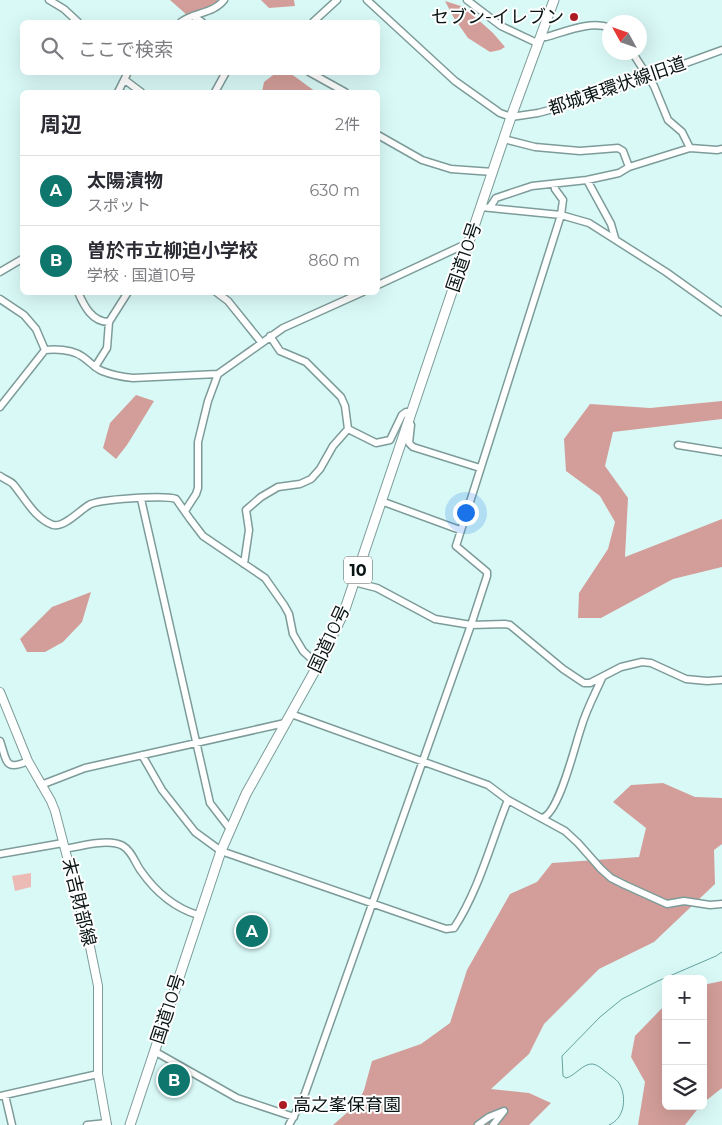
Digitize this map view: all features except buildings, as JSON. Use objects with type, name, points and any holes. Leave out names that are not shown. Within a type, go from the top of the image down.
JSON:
[{"type":"highway","name":"国道10号","points":[[130,1125],[198,915],[230,829],[246,794],[333,636],[354,582],[468,242],[486,207],[493,172],[511,117],[554,0]]},
{"type":"main road","name":"末吉財部線","points":[[0,692],[28,761],[51,801],[88,937],[98,986],[98,1074],[107,1124]]},
{"type":"street","points":[[49,0],[64,9],[76,20]]},
{"type":"street","points":[[185,20],[213,9],[224,0]]},
{"type":"street","points":[[315,20],[337,0]]},
{"type":"street","points":[[367,0],[455,81],[500,112],[511,117]]},
{"type":"street","points":[[467,0],[501,26],[538,40],[586,26],[602,25]]},
{"type":"street","points":[[193,16],[199,20]]},
{"type":"street","name":"都城東環状線旧道","points":[[511,117],[538,113],[576,103],[722,50]]},
{"type":"street","points":[[637,60],[654,86],[668,120],[682,132],[690,148]]},
{"type":"street","points":[[119,90],[126,75]]},
{"type":"street","points":[[216,90],[224,75]]},
{"type":"street","points":[[314,75],[341,90]]},
{"type":"street","points":[[124,80],[138,90]]},
{"type":"street","points":[[380,136],[422,160],[451,169],[493,172]]},
{"type":"street","points":[[504,139],[535,146],[580,151],[618,148],[623,151],[629,168]]},
{"type":"street","points":[[486,207],[496,198],[532,186],[587,180],[619,173],[690,148],[722,149]]},
{"type":"street","points":[[587,180],[611,224],[615,238]]},
{"type":"street","points":[[289,1125],[303,1099],[471,625],[487,572],[456,546],[561,215],[563,200],[555,189],[554,184]]},
{"type":"street","points":[[486,207],[561,215],[589,224],[615,238],[722,312]]},
{"type":"street","points":[[380,285],[468,242]]},
{"type":"street","points":[[0,272],[20,260]]},
{"type":"street","points":[[80,295],[90,313],[100,320],[109,322]]},
{"type":"street","points":[[95,367],[107,348],[109,322],[126,295]]},
{"type":"street","points":[[220,295],[228,301],[261,342]]},
{"type":"street","points":[[185,511],[198,488],[198,442],[208,401],[218,374],[283,328],[356,295]]},
{"type":"street","points":[[0,299],[24,315],[36,329],[45,350]]},
{"type":"street","points":[[244,564],[248,530],[246,510],[261,497],[278,487],[300,484],[311,479],[320,469],[333,446],[348,429],[345,406],[341,397],[301,359],[280,351],[270,336]]},
{"type":"street","points":[[0,407],[45,350],[54,349],[72,353],[110,374],[133,378],[218,374]]},
{"type":"street","points":[[348,429],[376,443],[390,440],[402,415],[406,412],[410,416],[411,425],[409,443],[413,447],[480,468]]},
{"type":"street","points":[[678,445],[722,452]]},
{"type":"street","points":[[0,476],[12,483],[25,502],[38,516],[53,525],[63,523],[90,504],[158,496],[174,498],[204,536],[265,578],[289,614],[293,634],[304,651],[318,665]]},
{"type":"street","points":[[141,499],[210,803],[230,829]]},
{"type":"street","points":[[381,501],[460,530]]},
{"type":"street","points":[[354,582],[377,588],[435,619],[471,625],[510,625],[578,680],[590,683],[621,667],[642,662],[652,663],[686,679],[722,680]]},
{"type":"street","points":[[542,818],[549,814],[557,801],[581,727],[602,677]]},
{"type":"street","points":[[290,714],[488,785],[508,800],[565,831],[611,878],[654,899],[668,904],[684,901],[710,905],[722,904]]},
{"type":"street","points":[[41,785],[85,768],[285,723]]},
{"type":"street","points":[[0,741],[7,762],[11,766],[28,761]]},
{"type":"street","points":[[142,755],[162,790],[195,832],[221,851],[446,929],[454,928],[483,869],[508,800]]},
{"type":"street","points":[[0,854],[64,846],[95,844],[122,846],[130,853],[145,877],[163,895],[183,910],[198,915]]},
{"type":"street","points":[[154,1051],[237,1098],[294,1117]]},
{"type":"street","points":[[12,1125],[2,1096],[98,1074]]},
{"type":"street","points":[[478,1125],[489,1117],[504,1111],[493,1125]]},
{"type":"street","points":[[87,1125],[107,1124]]},
{"type":"shaded area","points":[[170,0],[217,0],[220,2],[187,15]]},
{"type":"shaded area","points":[[261,0],[294,0],[295,6],[269,8]]},
{"type":"shaded area","points":[[445,1],[464,7],[493,33],[505,47],[490,52],[468,38]]},
{"type":"shaded area","points":[[273,75],[293,75],[313,90],[262,90],[264,82]]},
{"type":"shaded area","points":[[136,395],[154,401],[127,445],[116,459],[103,448],[110,423]]},
{"type":"shaded area","points":[[722,401],[722,419],[613,432],[605,466],[628,498],[625,557],[722,519],[722,567],[673,579],[601,618],[578,618],[579,593],[608,549],[615,522],[600,496],[566,471],[564,439],[590,404],[650,408]]},
{"type":"shaded area","points":[[91,592],[82,622],[63,642],[45,652],[27,652],[20,639],[52,607]]},
{"type":"shaded area","points":[[663,783],[695,797],[722,798],[722,844],[714,850],[715,884],[654,942],[599,969],[544,1024],[529,1054],[491,1089],[529,1093],[551,1103],[529,1125],[333,1125],[358,1103],[364,1090],[372,1061],[421,1044],[450,1023],[467,970],[510,894],[537,882],[552,863],[639,857],[646,828],[613,802],[631,785]]},
{"type":"shaded area","points":[[31,873],[31,887],[15,891],[12,876]]},
{"type":"shaded area","points":[[722,981],[722,1088],[707,1100],[707,1020],[707,984]]},
{"type":"shaded area","points":[[662,1008],[662,1110],[697,1110],[685,1125],[638,1125],[645,1082],[631,1057],[635,1036]]},
{"type":"waterway","points":[[609,1125],[618,1118],[623,1108],[624,1102],[619,1083],[600,1067],[593,1064],[586,1065],[566,1078],[563,1076],[562,1056],[600,1017],[622,999],[722,952]]},
{"type":"place","name":"セブン-イレブン","points":[[574,17]]},
{"type":"place","name":"太陽漬物","points":[[252,931]]},
{"type":"place","name":"曽於市立柳迫小学校","points":[[174,1080]]},
{"type":"place","name":"高之峯保育園","points":[[283,1105]]}]
